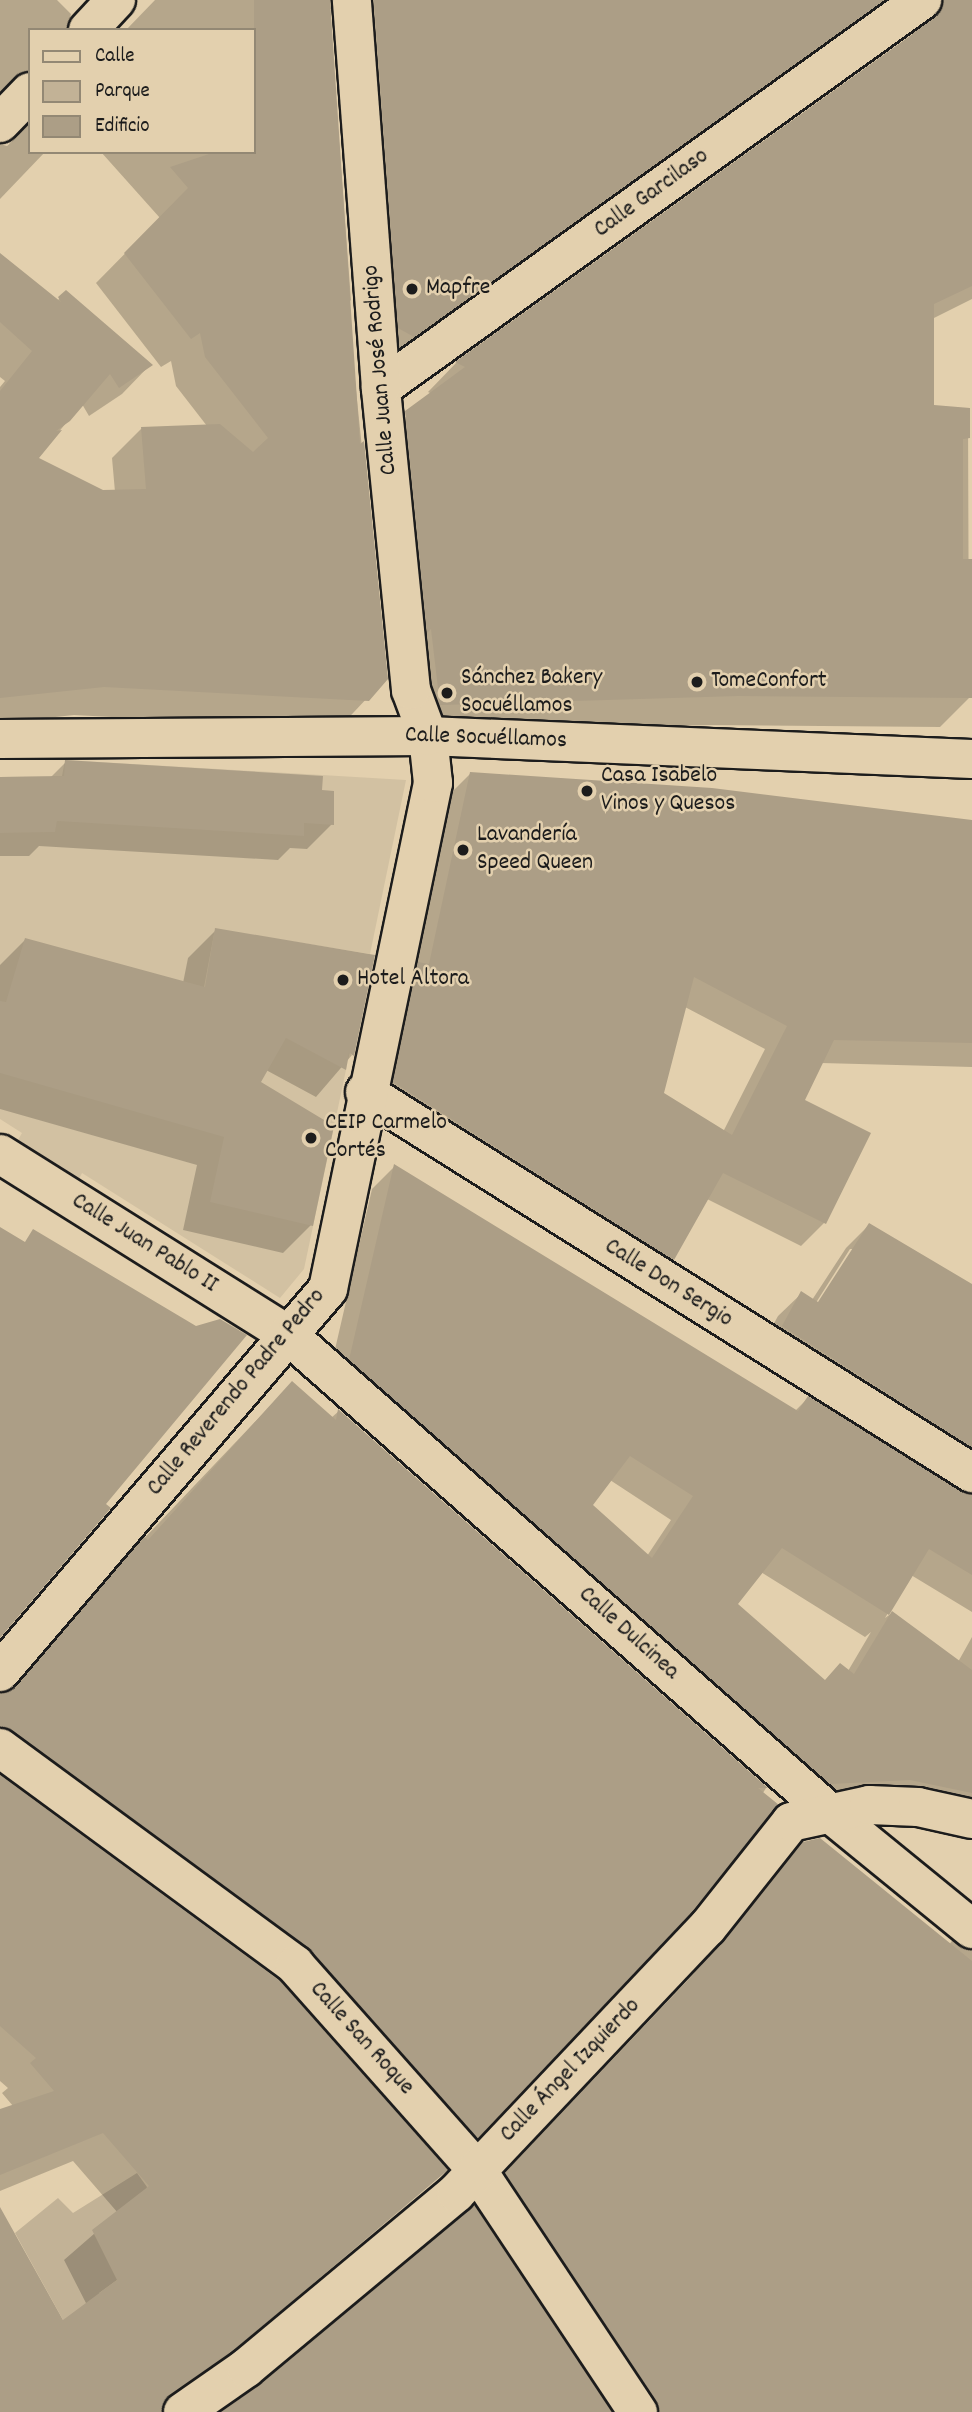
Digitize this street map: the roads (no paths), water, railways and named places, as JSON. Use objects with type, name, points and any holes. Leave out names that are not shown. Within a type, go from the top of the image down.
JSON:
[{"type":"street","points":[[90,28],[117,0]]},
{"type":"street","name":"Calle Juan José Rodrigo","points":[[352,0],[381,388],[411,690],[428,736]]},
{"type":"street","name":"Calle Garcilaso","points":[[381,388],[922,0]]},
{"type":"street","points":[[0,124],[28,94]]},
{"type":"street","name":"Calle Socuéllamos","points":[[0,739],[428,736],[972,759]]},
{"type":"street","name":"Calle Reverendo Padre Pedro","points":[[0,1672],[328,1289],[366,1092],[433,783],[428,736]]},
{"type":"street","name":"Calle Don Sergio","points":[[366,1092],[972,1473]]},
{"type":"street","name":"Calle Juan Pablo II","points":[[0,1154],[287,1334]]},
{"type":"street","name":"Calle Dulcinea","points":[[287,1334],[831,1814],[972,1930]]},
{"type":"street","name":"Calle San Roque","points":[[0,1748],[295,1965],[477,2170],[540,2258],[638,2412]]},
{"type":"street","name":"Calle Ángel Izquierdo","points":[[183,2412],[246,2368],[456,2193],[707,1928],[791,1822],[869,1805],[918,1807],[972,1819]]},
{"type":"place","name":"Mapfre","points":[[412,289]]},
{"type":"place","name":"TomeConfort","points":[[697,682]]},
{"type":"place","name":"Sánchez Bakery Socuéllamos","points":[[447,693]]},
{"type":"place","name":"Casa Isabelo Vinos y Quesos","points":[[587,791]]},
{"type":"place","name":"Lavandería Speed Queen","points":[[463,850]]},
{"type":"place","name":"Hotel Altora","points":[[343,980]]},
{"type":"place","name":"CEIP Carmelo Cortés","points":[[311,1138]]}]
